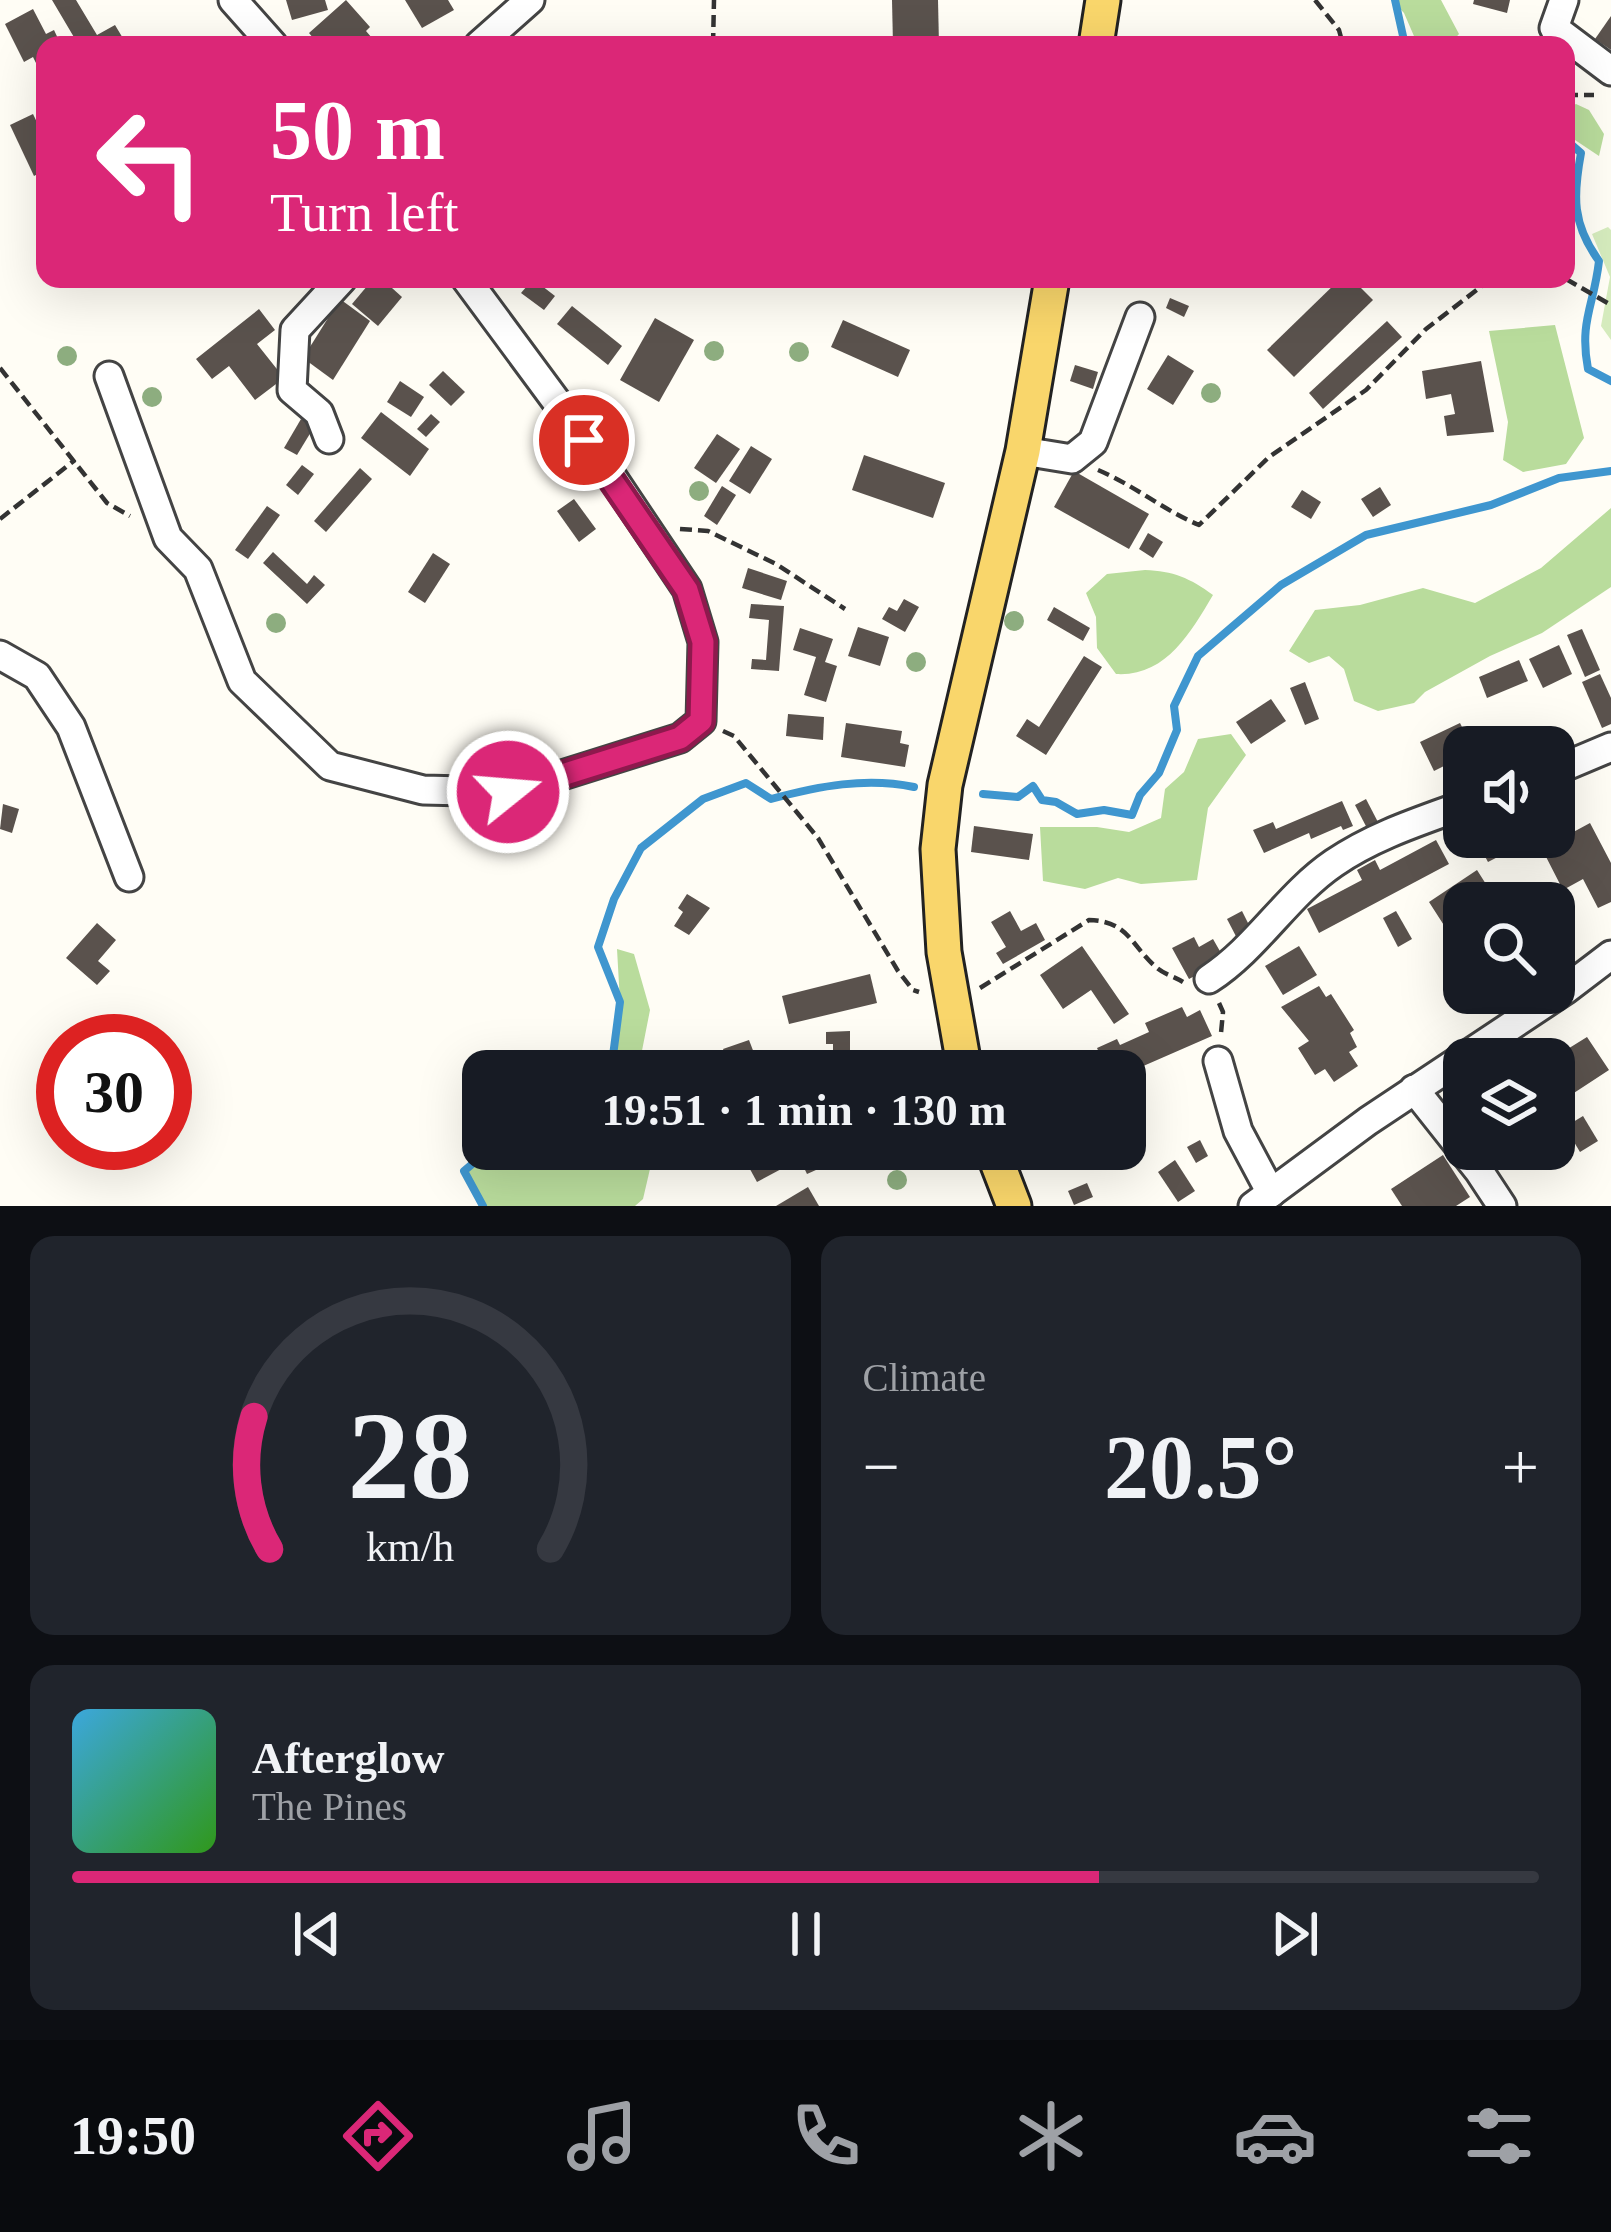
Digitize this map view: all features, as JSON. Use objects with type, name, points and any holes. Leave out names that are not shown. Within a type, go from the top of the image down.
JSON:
[{"type":"main road","points":[[1097,36],[1103,0]]},
{"type":"main road","points":[[961,1050],[944,952],[938,849],[945,785],[1024,451],[1051,288]]},
{"type":"main road","points":[[1000,1170],[1014,1206]]},
{"type":"street","points":[[233,0],[265,36]]},
{"type":"street","points":[[489,36],[530,0]]},
{"type":"street","points":[[1562,36],[1554,28],[1564,0]]},
{"type":"street","points":[[1575,50],[1606,83]]},
{"type":"street","points":[[329,439],[319,413],[292,390],[295,330],[335,288]]},
{"type":"street","points":[[109,376],[168,538],[198,569],[242,681],[330,766],[423,790],[508,792],[680,738],[701,721],[703,642],[687,590],[472,288]]},
{"type":"street","points":[[1024,451],[1072,460],[1093,442],[1140,317]]},
{"type":"street","points":[[0,655],[37,676],[71,728],[130,877]]},
{"type":"street","points":[[1575,762],[1611,747]]},
{"type":"street","points":[[1209,979],[1237,961],[1333,864],[1401,827],[1443,813]]},
{"type":"street","points":[[1218,1061],[1262,1199],[1611,955]]},
{"type":"street","points":[[1414,1089],[1502,1206]]},
{"type":"path","points":[[713,36],[714,0]]},
{"type":"path","points":[[1315,0],[1341,36]]},
{"type":"path","points":[[1575,92],[1606,83]]},
{"type":"path","points":[[1575,284],[1611,305]]},
{"type":"path","points":[[1072,460],[1124,481],[1165,510],[1199,525],[1269,458],[1366,390],[1426,329],[1479,288]]},
{"type":"path","points":[[0,368],[107,503],[168,538]]},
{"type":"path","points":[[0,519],[75,460]]},
{"type":"path","points":[[644,526],[708,531],[776,564],[844,609]]},
{"type":"path","points":[[701,721],[734,736],[818,838],[913,990],[952,1002],[1027,962],[1089,920],[1110,920],[1157,968],[1184,982],[1209,979],[1223,1012],[1218,1061]]},
{"type":"green space","points":[[1392,0],[1441,0],[1459,34],[1414,36]]},
{"type":"green space","points":[[1575,104],[1589,110],[1604,134],[1599,156],[1575,140]]},
{"type":"green space","points":[[1611,230],[1611,340],[1601,326],[1610,277],[1592,234]]},
{"type":"green space","points":[[1555,325],[1584,438],[1566,464],[1523,472],[1503,460],[1508,422],[1489,331]]},
{"type":"green space","points":[[1611,508],[1611,587],[1542,633],[1490,656],[1414,703],[1378,711],[1354,701],[1344,669],[1329,656],[1309,663],[1289,651],[1315,610],[1360,605],[1423,588],[1475,603],[1541,568]]},
{"type":"green space","points":[[1145,570],[1181,576],[1213,595],[1185,638],[1162,661],[1133,673],[1116,674],[1097,648],[1096,617],[1086,593],[1107,574]]},
{"type":"green space","points":[[1231,734],[1246,755],[1208,808],[1197,880],[1141,884],[1118,878],[1085,889],[1043,881],[1040,827],[1129,832],[1161,818],[1165,789],[1184,772],[1198,739]]},
{"type":"green space","points":[[617,949],[634,954],[650,1010],[642,1050],[614,1050],[620,1002]]},
{"type":"green space","points":[[650,1170],[643,1199],[635,1206],[483,1206],[464,1171]]},
{"type":"building","points":[[52,0],[76,0],[97,35],[115,25],[122,36],[73,36]]},
{"type":"building","points":[[286,0],[325,0],[328,10],[292,20]]},
{"type":"building","points":[[346,0],[370,27],[366,31],[370,36],[312,36],[309,33]]},
{"type":"building","points":[[405,0],[448,0],[454,10],[422,28]]},
{"type":"building","points":[[892,0],[938,0],[939,36],[893,36]]},
{"type":"building","points":[[1474,0],[1510,0],[1507,13],[1473,4]]},
{"type":"building","points":[[33,9],[46,34],[54,30],[57,36],[36,36],[36,63],[33,57],[24,62],[5,24]]},
{"type":"building","points":[[1611,16],[1611,50],[1595,39]]},
{"type":"building","points":[[33,114],[36,120],[34,176],[10,125]]},
{"type":"building","points":[[365,288],[392,288],[402,297],[378,326],[352,304]]},
{"type":"building","points":[[525,288],[545,288],[555,296],[544,310],[521,293]]},
{"type":"building","points":[[1331,288],[1361,288],[1373,300],[1294,377],[1267,350]]},
{"type":"building","points":[[1170,298],[1189,306],[1184,317],[1166,308]]},
{"type":"building","points":[[340,299],[370,321],[333,380],[303,358]]},
{"type":"building","points":[[572,306],[622,346],[608,365],[557,324]]},
{"type":"building","points":[[259,309],[275,330],[257,344],[284,378],[255,400],[229,366],[212,379],[196,359]]},
{"type":"building","points":[[655,318],[694,340],[659,402],[620,380]]},
{"type":"building","points":[[843,320],[910,350],[898,377],[831,347]]},
{"type":"building","points":[[1387,321],[1402,337],[1323,409],[1309,393]]},
{"type":"building","points":[[1168,355],[1194,371],[1173,405],[1147,389]]},
{"type":"building","points":[[1481,361],[1494,432],[1447,436],[1444,416],[1455,414],[1451,394],[1426,399],[1422,371]]},
{"type":"building","points":[[1075,365],[1098,372],[1093,389],[1070,381]]},
{"type":"building","points":[[443,371],[465,392],[451,406],[429,385]]},
{"type":"building","points":[[400,381],[424,397],[411,417],[387,402]]},
{"type":"building","points":[[606,407],[632,435],[621,445],[595,418]]},
{"type":"building","points":[[381,412],[429,449],[410,476],[361,438]]},
{"type":"building","points":[[431,414],[440,422],[426,437],[417,429]]},
{"type":"building","points":[[301,419],[314,427],[297,455],[284,448]]},
{"type":"building","points":[[717,434],[740,449],[716,483],[694,468]]},
{"type":"building","points":[[751,446],[772,459],[750,494],[729,481]]},
{"type":"building","points":[[864,455],[945,483],[933,518],[852,490]]},
{"type":"building","points":[[302,465],[314,474],[298,495],[286,485]]},
{"type":"building","points":[[360,468],[372,479],[326,532],[314,521]]},
{"type":"building","points":[[1074,471],[1149,514],[1129,549],[1054,507]]},
{"type":"building","points":[[722,486],[736,495],[717,525],[704,516]]},
{"type":"building","points":[[1380,487],[1391,505],[1373,517],[1361,499]]},
{"type":"building","points":[[1302,490],[1321,502],[1311,519],[1291,507]]},
{"type":"building","points":[[574,499],[596,529],[579,542],[557,511]]},
{"type":"building","points":[[267,506],[280,515],[248,559],[235,550]]},
{"type":"building","points":[[1148,533],[1163,542],[1153,558],[1139,549]]},
{"type":"building","points":[[273,552],[307,584],[314,575],[325,585],[307,604],[263,563]]},
{"type":"building","points":[[433,553],[450,564],[425,603],[408,592]]},
{"type":"building","points":[[748,568],[787,581],[781,600],[742,588]]},
{"type":"building","points":[[904,599],[919,607],[905,632],[882,619],[889,607],[897,611]]},
{"type":"building","points":[[751,604],[784,606],[779,671],[751,669],[752,659],[766,660],[769,620],[749,618]]},
{"type":"building","points":[[1054,607],[1090,628],[1083,641],[1047,620]]},
{"type":"building","points":[[858,627],[889,637],[880,666],[848,656]]},
{"type":"building","points":[[800,628],[833,639],[825,662],[837,666],[826,702],[804,695],[816,657],[793,650]]},
{"type":"building","points":[[1582,629],[1600,670],[1585,677],[1567,635]]},
{"type":"building","points":[[1559,645],[1572,674],[1543,688],[1529,659]]},
{"type":"building","points":[[1084,656],[1102,667],[1046,755],[1016,736],[1027,719],[1039,727]]},
{"type":"building","points":[[1519,660],[1528,681],[1487,698],[1479,677]]},
{"type":"building","points":[[1600,674],[1611,698],[1611,724],[1602,728],[1582,682]]},
{"type":"building","points":[[1305,682],[1319,719],[1305,725],[1290,688]]},
{"type":"building","points":[[1271,699],[1286,721],[1251,744],[1236,722]]},
{"type":"building","points":[[788,714],[824,717],[823,740],[786,736]]},
{"type":"building","points":[[846,723],[902,731],[900,743],[909,745],[905,767],[841,757]]},
{"type":"building","points":[[1443,731],[1443,766],[1434,771],[1420,742]]},
{"type":"building","points":[[1366,799],[1380,826],[1369,832],[1355,805]]},
{"type":"building","points":[[1342,801],[1353,826],[1311,839],[1309,833],[1264,853],[1253,830],[1273,822],[1276,829]]},
{"type":"building","points":[[3,804],[19,809],[12,833],[0,829]]},
{"type":"building","points":[[1590,823],[1611,863],[1611,902],[1598,908],[1583,879],[1559,882],[1547,858],[1575,858],[1575,831]]},
{"type":"building","points":[[974,826],[1033,834],[1029,860],[971,852]]},
{"type":"building","points":[[1436,840],[1449,864],[1319,933],[1307,909],[1362,880],[1357,870],[1375,860],[1380,870]]},
{"type":"building","points":[[1477,870],[1485,882],[1459,882]]},
{"type":"building","points":[[1443,893],[1443,924],[1429,902]]},
{"type":"building","points":[[687,894],[710,908],[689,935],[674,926]]},
{"type":"building","points":[[1010,911],[1021,931],[1036,923],[1045,940],[1003,964],[996,953],[1006,947],[991,922]]},
{"type":"building","points":[[1242,911],[1255,937],[1240,944],[1227,919]]},
{"type":"building","points":[[1396,911],[1412,939],[1398,947],[1383,918]]},
{"type":"building","points":[[97,923],[116,940],[98,961],[110,971],[97,985],[66,958]]},
{"type":"building","points":[[1194,937],[1199,947],[1213,939],[1225,960],[1189,979],[1172,948]]},
{"type":"building","points":[[1082,946],[1129,1014],[1114,1024],[1091,990],[1063,1009],[1040,975]]},
{"type":"building","points":[[1299,946],[1317,975],[1283,995],[1265,966]]},
{"type":"building","points":[[870,974],[877,1003],[789,1024],[782,996]]},
{"type":"building","points":[[1319,986],[1326,997],[1331,994],[1354,1030],[1350,1033],[1357,1047],[1349,1052],[1358,1066],[1334,1082],[1325,1069],[1315,1075],[1298,1048],[1309,1041],[1281,1007]]},
{"type":"building","points":[[1182,1007],[1187,1017],[1200,1010],[1212,1036],[1146,1065],[1146,1050],[1098,1050],[1117,1039],[1120,1045],[1149,1032],[1145,1023]]},
{"type":"building","points":[[850,1031],[850,1050],[833,1050],[833,1044],[826,1044],[826,1032]]},
{"type":"building","points":[[1587,1037],[1609,1070],[1575,1092],[1575,1044]]},
{"type":"building","points":[[749,1040],[753,1050],[723,1050]]},
{"type":"building","points":[[1583,1116],[1598,1141],[1580,1152],[1575,1144],[1575,1121]]},
{"type":"building","points":[[1200,1140],[1208,1156],[1196,1163],[1187,1147]]},
{"type":"building","points":[[1443,1155],[1443,1170],[1453,1170],[1470,1197],[1456,1206],[1402,1206],[1391,1189]]},
{"type":"building","points":[[1175,1160],[1195,1191],[1178,1202],[1158,1172]]},
{"type":"building","points":[[750,1170],[779,1170],[757,1182]]},
{"type":"building","points":[[1087,1183],[1093,1197],[1074,1205],[1068,1191]]},
{"type":"building","points":[[808,1187],[819,1206],[776,1206]]},
{"type":"waterway","points":[[1395,0],[1403,36]]},
{"type":"waterway","points":[[1575,148],[1581,153],[1579,222],[1599,261],[1586,326],[1588,369],[1611,381]]},
{"type":"waterway","points":[[983,794],[1018,797],[1033,786],[1042,800],[1077,814],[1104,810],[1132,815],[1140,795],[1159,773],[1177,730],[1174,706],[1198,656],[1281,585],[1366,535],[1491,505],[1559,478],[1611,471]]},
{"type":"waterway","points":[[614,1050],[620,1002],[598,947],[614,899],[641,848],[703,799],[746,783],[771,799],[842,784],[914,787]]},
{"type":"waterway","points":[[465,1170],[483,1206]]},
{"type":"route","points":[[508,792],[680,738],[701,721],[703,642],[687,590],[584,440]]}]
